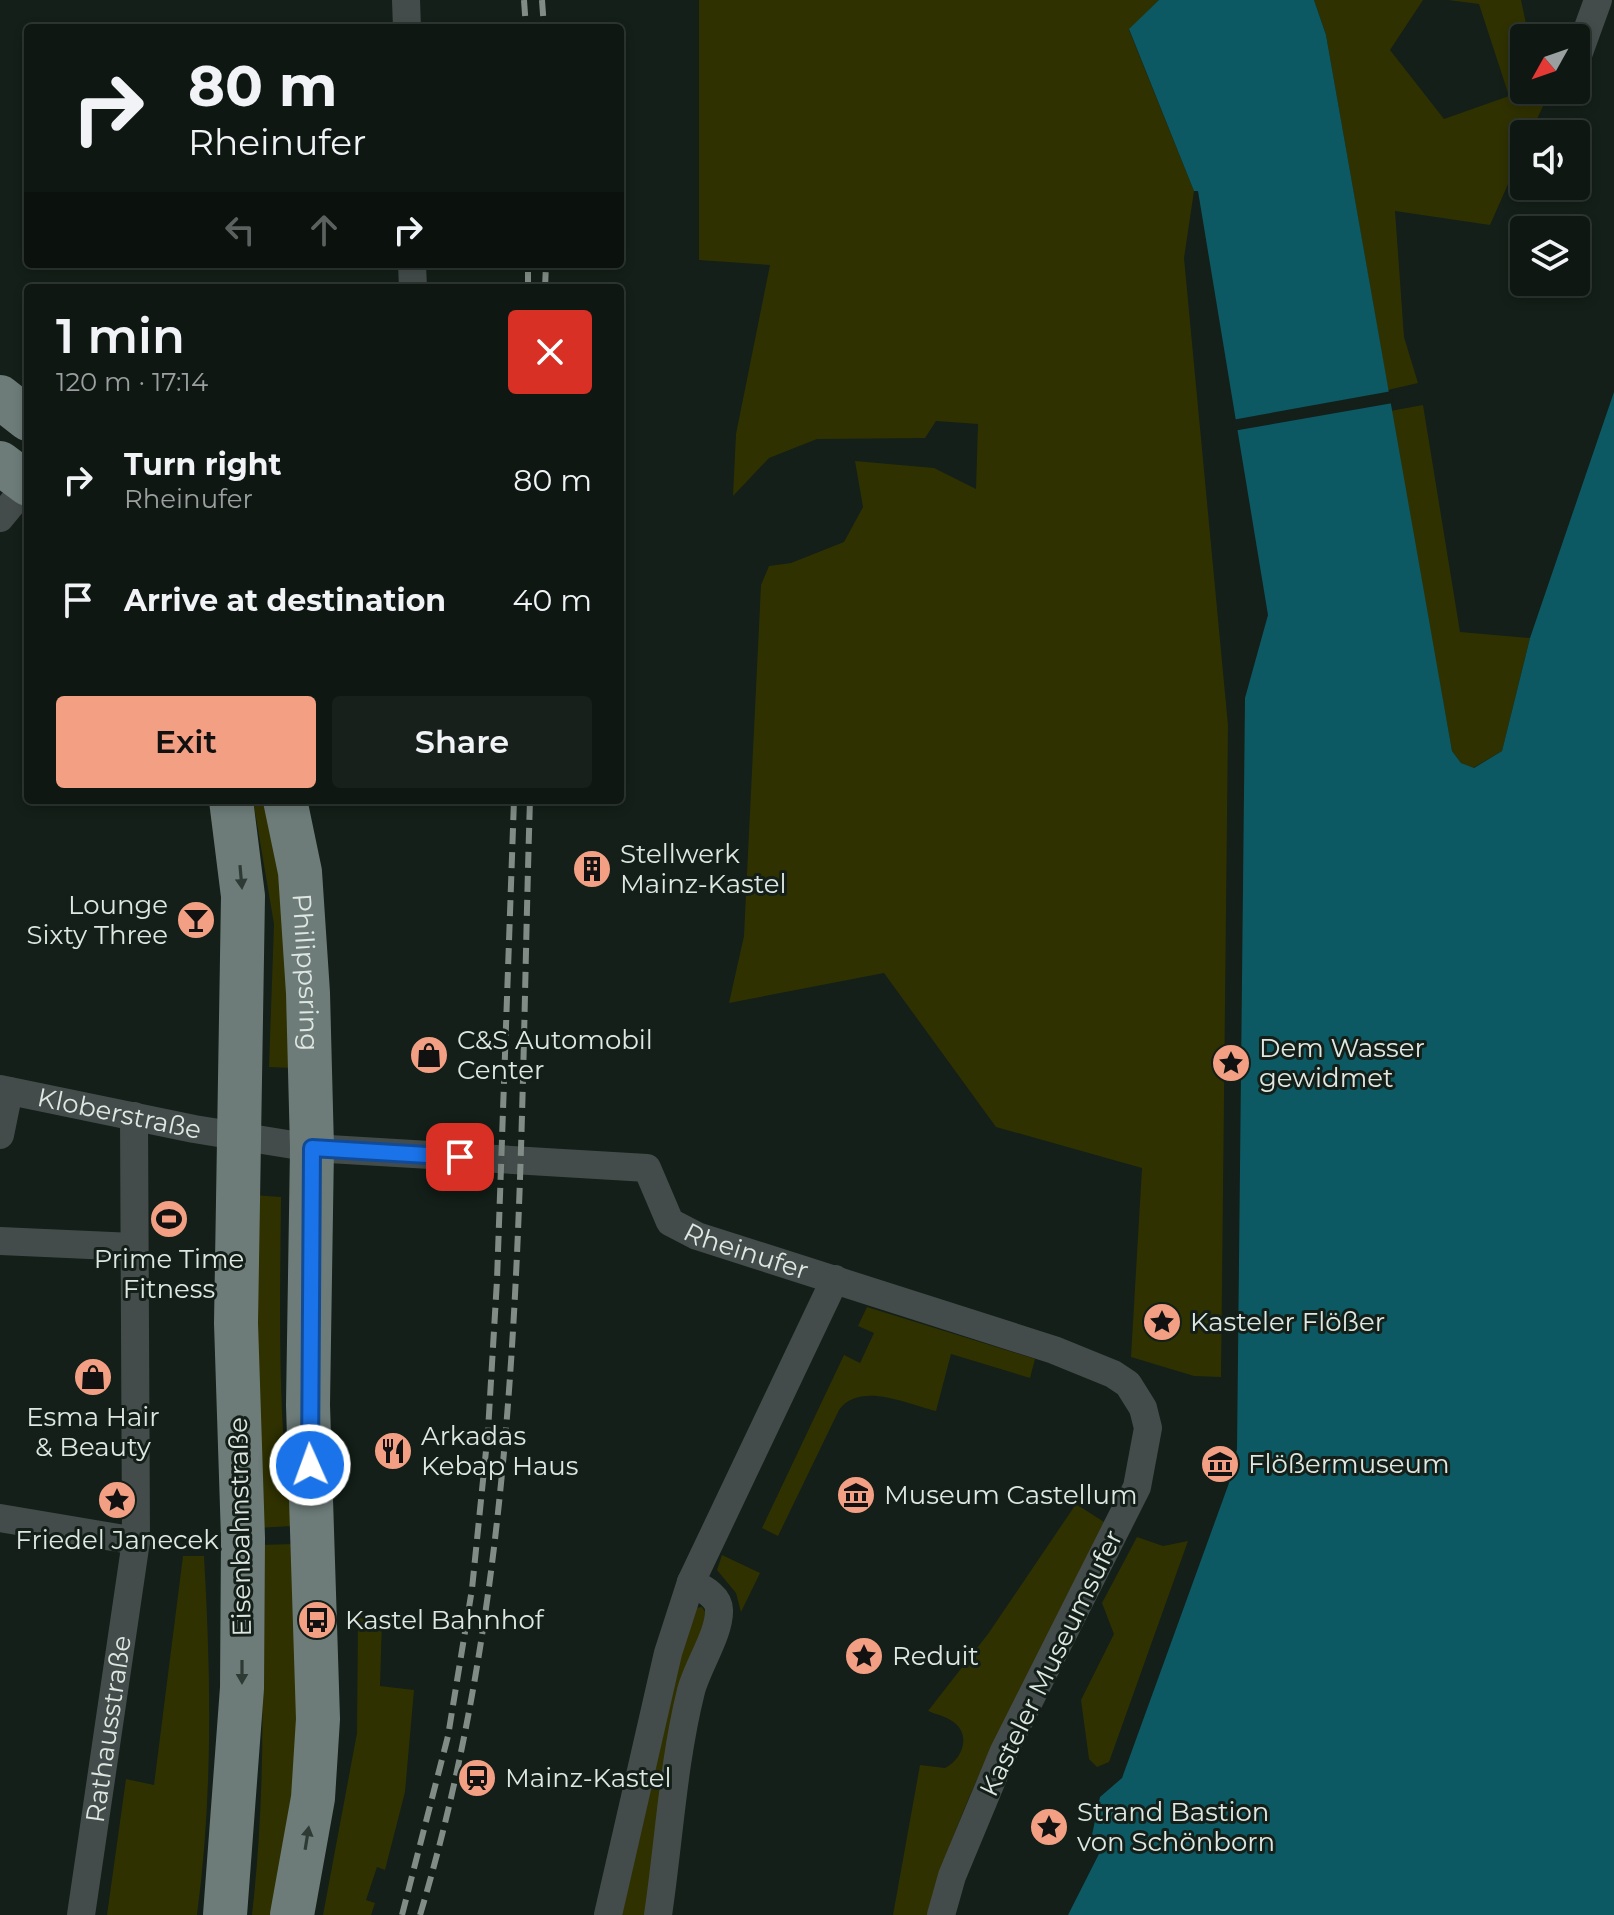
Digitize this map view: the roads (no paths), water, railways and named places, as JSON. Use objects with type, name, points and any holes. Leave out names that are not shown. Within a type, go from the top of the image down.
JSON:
[{"type":"main road","points":[[0,397],[24,416]]},
{"type":"main road","points":[[0,463],[24,481]]},
{"type":"main road","points":[[232,804],[243,896],[238,1137]]},
{"type":"main road","name":"Philippsring","points":[[286,804],[300,872],[306,947],[312,1148]]},
{"type":"main road","name":"Eisenbahnstraße","points":[[225,1915],[242,1688],[243,1538],[236,1323],[238,1137]]},
{"type":"main road","points":[[292,1915],[313,1798],[318,1719],[308,1405],[312,1148]]},
{"type":"street","points":[[406,0],[407,24]]},
{"type":"street","points":[[1589,24],[1598,0]]},
{"type":"street","points":[[0,518],[24,489]]},
{"type":"street","points":[[0,1135],[5,1090]]},
{"type":"street","name":"Kloberstraße","points":[[5,1090],[238,1137],[312,1148]]},
{"type":"street","name":"Rathausstraße","points":[[81,1915],[136,1541],[134,1116]]},
{"type":"street","name":"Rheinufer","points":[[312,1148],[647,1168],[670,1222],[697,1236],[1054,1350],[1113,1374],[1128,1384],[1143,1408]]},
{"type":"street","points":[[0,1241],[134,1247]]},
{"type":"street","name":"Rheinufer","points":[[608,1915],[668,1653],[691,1582],[835,1279]]},
{"type":"street","name":"Kasteler Museumsufer","points":[[941,1915],[952,1876],[1004,1751],[1137,1487],[1148,1428],[1143,1408]]},
{"type":"street","points":[[0,1518],[136,1541]]},
{"type":"street","points":[[658,1915],[686,1715],[698,1668],[718,1620],[720,1607],[714,1597],[691,1582]]},
{"type":"water","points":[[1159,0],[1314,0],[1326,35],[1452,751],[1461,763],[1474,768],[1502,751],[1530,638],[1614,392],[1614,1915],[1068,1915],[1104,1844],[1092,1835],[1100,1797],[1122,1778],[1229,1483],[1237,1449],[1245,698],[1268,615],[1198,191],[1194,191],[1129,29]]},
{"type":"railway","points":[[524,0],[526,24]]},
{"type":"railway","points":[[542,0],[544,24]]},
{"type":"railway","points":[[528,268],[528,284]]},
{"type":"railway","points":[[545,284],[546,268]]},
{"type":"railway","points":[[402,1915],[448,1736],[472,1589],[488,1431],[497,1280],[514,804]]},
{"type":"railway","points":[[420,1915],[455,1779],[481,1641],[499,1502],[511,1362],[518,1221],[530,804]]},
{"type":"place","name":"Stellwerk Mainz-Kastel","points":[[592,869]]},
{"type":"place","name":"Lounge Sixty Three","points":[[196,920]]},
{"type":"place","name":"C&S Automobil Center","points":[[429,1055]]},
{"type":"place","name":"Dem Wasser gewidmet","points":[[1231,1063]]},
{"type":"place","name":"Prime Time Fitness","points":[[169,1219]]},
{"type":"place","name":"Kasteler Flößer","points":[[1162,1322]]},
{"type":"place","name":"Esma Hair & Beauty","points":[[93,1377]]},
{"type":"place","name":"Arkadas Kebap Haus","points":[[393,1451]]},
{"type":"place","name":"Flößermuseum","points":[[1220,1464]]},
{"type":"place","name":"Museum Castellum","points":[[856,1495]]},
{"type":"place","name":"Friedel Janecek","points":[[117,1500]]},
{"type":"place","name":"Kastel Bahnhof","points":[[317,1620]]},
{"type":"place","name":"Reduit","points":[[864,1656]]},
{"type":"place","name":"Mainz-Kastel","points":[[477,1778]]},
{"type":"place","name":"Strand Bastion von Schönborn","points":[[1049,1827]]}]
